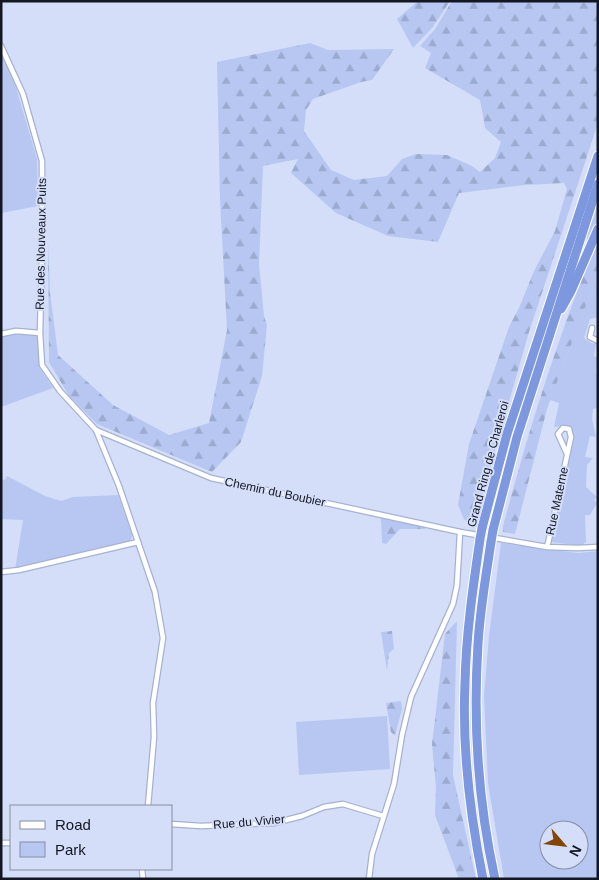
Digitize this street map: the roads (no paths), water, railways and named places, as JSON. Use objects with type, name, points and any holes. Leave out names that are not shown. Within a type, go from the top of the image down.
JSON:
[{"type":"highway","name":"Grand Ring de Charleroi","points":[[483,879],[467,772],[464,684],[471,598],[480,540],[507,434],[598,156]]},
{"type":"highway","name":"Grand Ring de Charleroi","points":[[495,879],[483,813],[476,729],[478,643],[491,542],[518,437],[550,329],[598,184]]},
{"type":"highway","points":[[550,329],[571,291],[598,229]]},
{"type":"street","name":"Rue des Nouveaux Puits","points":[[1,46],[23,94],[42,161],[40,333],[42,365],[60,391],[96,430]]},
{"type":"street","points":[[592,328],[590,337],[598,341]]},
{"type":"street","points":[[1,334],[16,331],[40,333]]},
{"type":"street","name":"Rue Materne","points":[[547,547],[567,454],[570,437],[569,429],[562,428],[558,434],[567,454]]},
{"type":"street","points":[[96,430],[119,486],[138,542],[154,592],[163,638],[153,703],[154,737],[148,805]]},
{"type":"street","name":"Chemin du Boubier","points":[[96,430],[211,478],[460,532],[547,547],[598,547]]},
{"type":"street","points":[[369,879],[372,854],[394,784],[402,735],[411,697],[453,604],[457,585],[460,532]]},
{"type":"street","points":[[1,572],[19,570],[138,542]]},
{"type":"street","name":"Rue du Vivier","points":[[172,824],[245,825],[274,823],[302,816],[324,807],[343,804],[383,816]]}]
